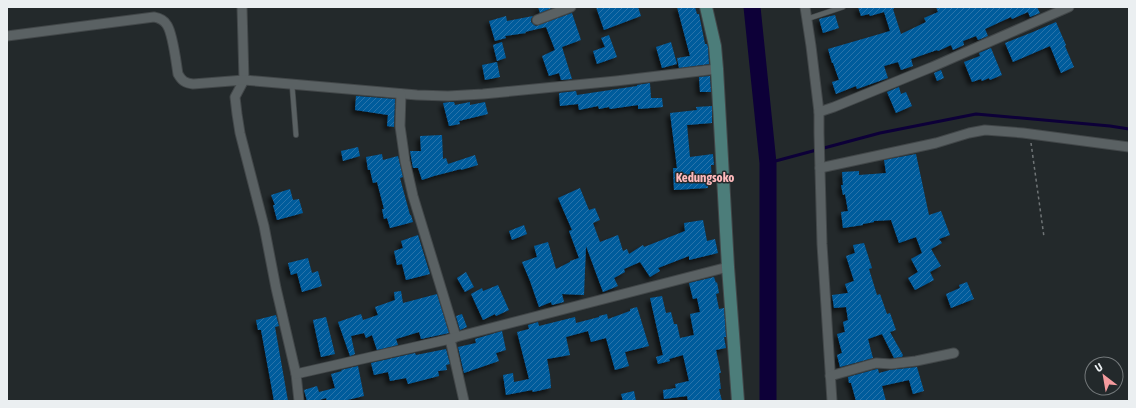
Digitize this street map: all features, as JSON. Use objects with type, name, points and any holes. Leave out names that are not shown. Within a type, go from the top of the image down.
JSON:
[{"type":"street","points":[[242,7],[244,80],[235,97],[237,114],[240,133],[264,226],[276,288],[296,374],[299,401]]},
{"type":"street","points":[[537,20],[570,7]]},
{"type":"street","points":[[706,7],[715,46],[717,69],[728,267],[738,401]]},
{"type":"street","points":[[805,7],[819,112],[822,244],[832,401]]},
{"type":"street","points":[[819,112],[932,67],[1068,7]]},
{"type":"street","points":[[7,36],[154,17],[162,19],[167,24],[170,32],[178,74],[186,83],[193,84],[244,80],[401,94],[448,96],[483,94],[616,82],[717,69]]},
{"type":"street","points":[[401,94],[400,126],[405,161],[413,196],[453,338],[464,401]]},
{"type":"street","points":[[820,166],[936,143],[977,131],[995,130],[1028,133],[1129,147]]},
{"type":"street","points":[[296,374],[453,338],[728,267]]},
{"type":"street","points":[[830,376],[876,363],[891,364],[916,362],[954,353]]},
{"type":"lane","points":[[807,19],[843,7]]},
{"type":"lane","points":[[292,84],[296,135]]},
{"type":"path","points":[[1028,133],[1034,156],[1044,237]]},
{"type":"building","points":[[538,7],[554,7],[540,13]]},
{"type":"building","points":[[596,7],[638,7],[641,16],[604,30]]},
{"type":"building","points":[[677,7],[695,7],[697,14],[699,14],[705,44],[707,44],[708,47],[709,64],[679,68],[677,58],[690,56]]},
{"type":"building","points":[[858,7],[894,7],[893,9],[901,34],[926,22],[924,18],[938,12],[936,7],[1037,7],[1040,13],[1030,17],[1028,12],[1012,19],[1011,17],[985,29],[988,36],[978,40],[976,36],[963,41],[964,45],[953,50],[951,45],[938,51],[937,50],[911,59],[913,66],[901,70],[898,62],[884,66],[888,78],[857,89],[856,86],[836,94],[832,82],[839,80],[828,49],[890,31],[884,12],[870,16],[869,14],[861,16]]},
{"type":"building","points":[[572,13],[581,40],[562,47],[572,79],[561,80],[559,73],[549,76],[542,56],[555,50],[546,27],[525,32],[526,33],[505,36],[506,38],[495,41],[489,21],[506,16],[507,21],[533,16],[531,22],[536,26]]},
{"type":"building","points":[[835,15],[839,28],[823,33],[819,19]]},
{"type":"building","points":[[1056,22],[1074,67],[1061,73],[1050,46],[1013,62],[1005,43]]},
{"type":"building","points":[[609,35],[617,57],[597,64],[593,51],[605,47],[601,38]]},
{"type":"building","points":[[502,42],[506,58],[497,61],[493,45]]},
{"type":"building","points":[[671,42],[677,64],[662,68],[656,47]]},
{"type":"building","points":[[991,48],[1002,75],[990,80],[989,78],[982,81],[981,79],[972,82],[964,62],[980,56],[979,53]]},
{"type":"building","points":[[497,62],[500,77],[485,80],[482,65]]},
{"type":"building","points":[[941,70],[944,78],[937,81],[934,73]]},
{"type":"building","points":[[710,76],[711,92],[700,92],[699,77]]},
{"type":"building","points":[[650,83],[651,98],[662,98],[663,107],[638,109],[638,105],[599,109],[598,106],[579,110],[578,104],[560,106],[559,93],[576,91],[577,95]]},
{"type":"building","points":[[899,87],[901,94],[906,92],[912,106],[896,113],[887,92]]},
{"type":"building","points":[[356,96],[395,99],[394,127],[387,126],[388,115],[355,110]]},
{"type":"building","points":[[454,102],[455,105],[470,102],[470,105],[485,102],[488,114],[459,121],[460,124],[449,126],[443,103]]},
{"type":"building","points":[[712,106],[712,123],[687,125],[690,157],[713,154],[714,165],[711,165],[712,183],[708,183],[708,188],[674,190],[673,168],[677,168],[670,113],[697,110],[696,107]]},
{"type":"building","points":[[442,135],[443,159],[446,158],[448,164],[475,155],[478,165],[422,180],[418,168],[413,168],[410,151],[421,151],[420,136]]},
{"type":"building","points":[[358,147],[360,156],[343,161],[341,151]]},
{"type":"building","points":[[382,154],[383,160],[398,156],[403,177],[400,178],[413,222],[390,228],[387,218],[384,219],[382,209],[384,209],[377,182],[373,183],[370,170],[368,170],[366,157]]},
{"type":"building","points":[[916,154],[929,215],[941,211],[950,235],[939,239],[942,243],[931,249],[941,266],[930,272],[934,280],[915,290],[908,278],[918,272],[911,259],[922,253],[916,237],[899,243],[891,220],[874,221],[863,225],[843,228],[841,212],[848,211],[845,194],[843,195],[841,185],[843,185],[842,172],[859,171],[859,175],[886,173],[884,160]]},
{"type":"building","points":[[580,188],[589,210],[595,208],[600,220],[593,223],[600,242],[618,235],[623,251],[627,249],[629,254],[643,245],[644,247],[685,231],[684,223],[703,220],[707,241],[715,239],[718,253],[689,260],[689,256],[658,268],[660,271],[650,277],[640,262],[624,269],[625,272],[614,278],[618,286],[603,292],[586,246],[584,295],[562,294],[564,302],[552,305],[551,302],[539,307],[522,262],[537,257],[534,246],[548,242],[556,269],[579,258],[569,231],[572,230],[558,198]]},
{"type":"building","points":[[290,189],[293,200],[299,199],[303,213],[277,220],[273,205],[275,205],[271,195]]},
{"type":"building","points":[[524,225],[527,234],[512,240],[509,231]]},
{"type":"building","points":[[418,235],[430,274],[406,280],[402,264],[397,265],[394,251],[403,248],[401,241]]},
{"type":"building","points":[[864,243],[872,268],[869,269],[877,295],[880,294],[887,314],[890,313],[896,330],[890,332],[903,355],[902,357],[894,358],[882,334],[868,339],[873,358],[840,367],[837,355],[842,353],[837,334],[845,332],[843,322],[848,320],[846,307],[834,308],[832,295],[848,293],[845,284],[854,281],[846,256],[855,253],[853,245]]},
{"type":"building","points":[[308,258],[312,273],[318,271],[322,286],[302,292],[297,273],[291,275],[288,263]]},
{"type":"building","points":[[466,272],[474,287],[465,292],[457,278]]},
{"type":"building","points":[[714,277],[716,283],[717,282],[719,293],[716,294],[719,309],[724,308],[726,337],[724,337],[726,348],[716,350],[721,373],[719,373],[721,389],[719,389],[722,401],[688,401],[687,396],[664,399],[663,390],[676,388],[675,384],[689,381],[683,355],[669,359],[670,361],[658,364],[656,357],[663,355],[650,298],[662,296],[666,313],[671,312],[674,324],[677,324],[680,338],[694,335],[690,314],[700,312],[697,298],[693,299],[689,283]]},
{"type":"building","points":[[967,282],[974,299],[951,308],[946,294],[960,288],[959,285]]},
{"type":"building","points":[[498,285],[509,310],[496,316],[495,314],[483,320],[471,294],[482,288],[483,291]]},
{"type":"building","points":[[401,291],[403,303],[437,294],[449,333],[421,339],[419,332],[396,339],[398,345],[377,350],[372,335],[366,338],[364,333],[351,336],[355,354],[350,356],[338,322],[361,314],[363,320],[378,315],[375,307],[395,300],[394,292]]},
{"type":"building","points":[[637,307],[649,346],[625,352],[629,366],[615,370],[606,338],[591,342],[588,331],[566,337],[570,355],[547,359],[551,388],[506,395],[503,375],[513,373],[514,382],[529,379],[517,332],[529,329],[528,325],[538,322],[539,326],[575,317],[576,323],[607,314],[608,319]]},
{"type":"building","points":[[462,314],[467,327],[460,330],[456,316]]},
{"type":"building","points":[[276,315],[279,326],[275,327],[288,401],[274,401],[261,330],[258,330],[256,320]]},
{"type":"building","points":[[326,317],[335,354],[321,357],[313,320]]},
{"type":"building","points":[[502,331],[506,350],[496,353],[499,361],[464,373],[458,347],[476,343],[475,339]]},
{"type":"building","points":[[446,349],[450,364],[446,365],[447,370],[438,371],[439,376],[408,384],[406,378],[390,381],[388,372],[374,375],[371,363],[415,353],[416,355]]},
{"type":"building","points":[[358,366],[364,396],[343,401],[327,401],[326,398],[316,401],[307,401],[304,390],[317,386],[319,392],[335,388],[331,374]]},
{"type":"building","points":[[917,367],[924,391],[913,394],[909,380],[882,386],[886,401],[856,401],[851,383],[849,383],[848,377],[877,369],[879,373],[890,370]]},
{"type":"building","points":[[634,391],[636,401],[623,401],[621,394]]},
{"type":"waterway","points":[[752,7],[768,163],[768,401]]},
{"type":"waterway","points":[[768,163],[880,133],[976,114],[1129,129]]},
{"type":"district","name":"Kedungsoko","points":[[705,177]]}]
